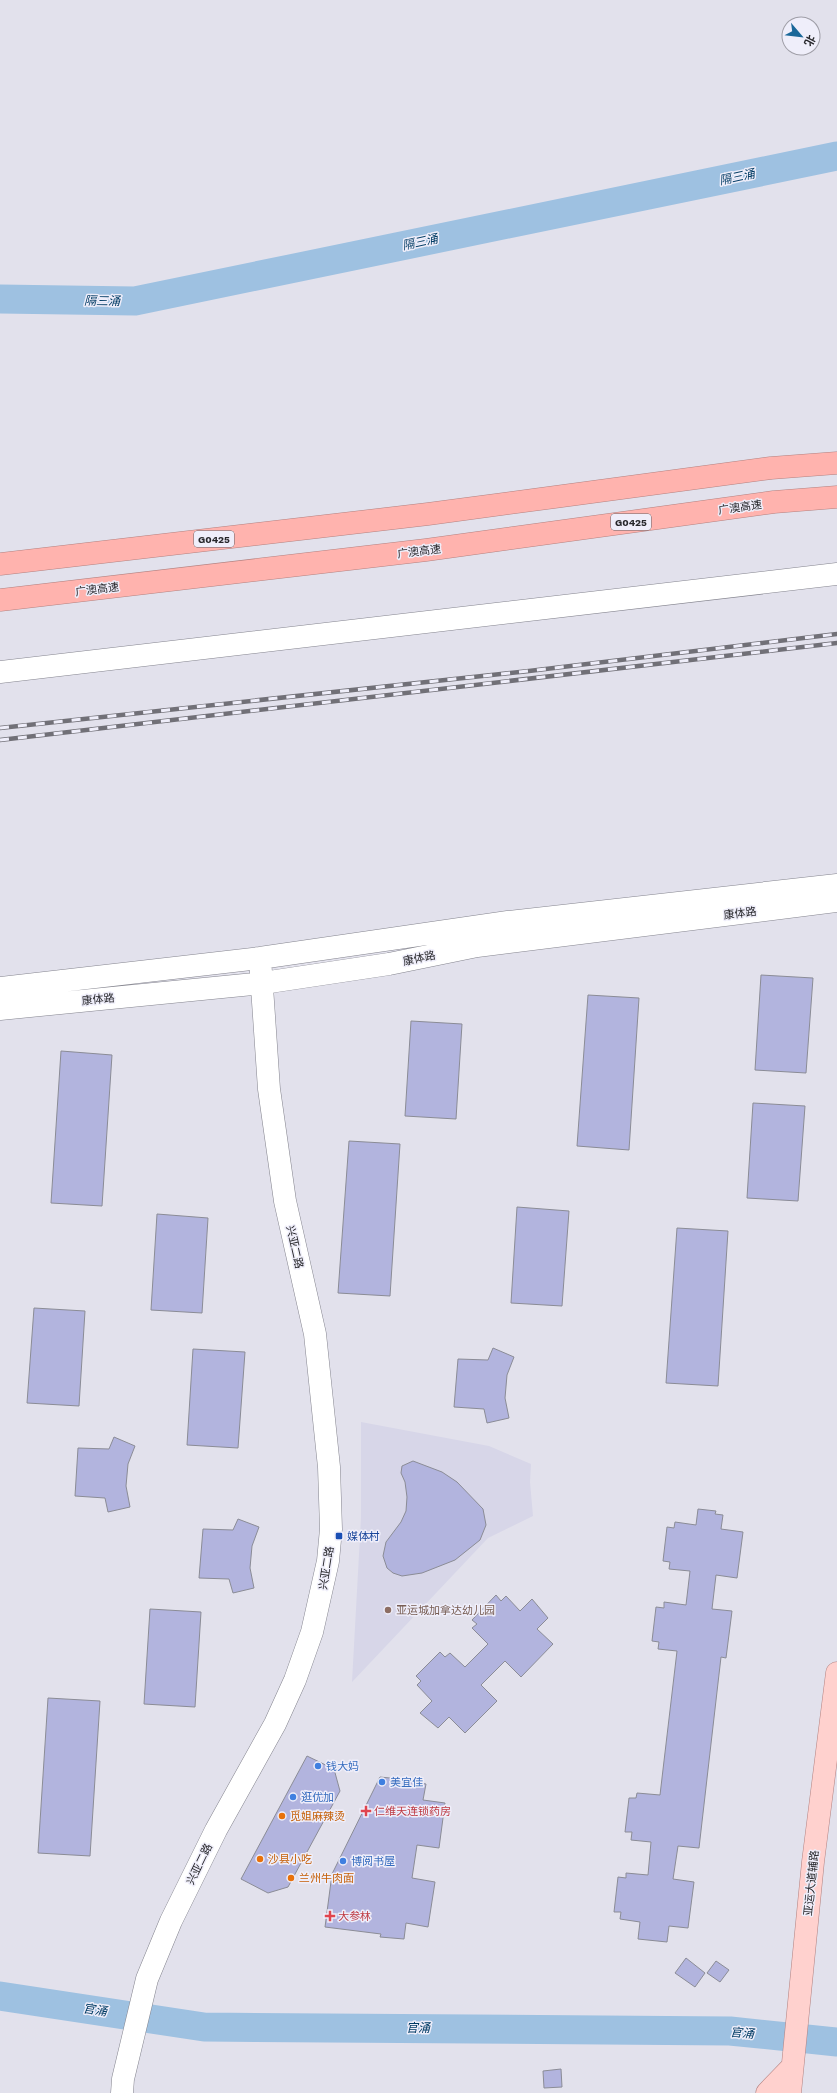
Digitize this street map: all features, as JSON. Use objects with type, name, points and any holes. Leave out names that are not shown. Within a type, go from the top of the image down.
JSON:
[{"type":"highway","name":"G0425","points":[[0,564],[428,514],[771,468],[837,463]]},
{"type":"highway","name":"广澳高速","points":[[0,600],[426,550],[774,502],[837,497]]},
{"type":"main road","name":"亚运大道辅路","points":[[790,2093],[801,1974],[837,1673]]},
{"type":"main road","points":[[767,2093],[792,2067]]},
{"type":"street","points":[[0,672],[837,574]]},
{"type":"street","name":"康体路","points":[[0,988],[260,958],[508,922],[837,885]]},
{"type":"street","name":"康体路","points":[[0,1009],[262,983],[390,964],[477,946],[837,901]]},
{"type":"street","name":"兴亚二路","points":[[123,2086],[148,1979],[171,1921],[216,1830],[275,1724],[295,1680],[312,1632],[328,1561],[331,1529],[329,1468],[315,1334],[285,1201],[269,1089],[260,958]]},
{"type":"shaded area","name":"亚运城加拿达幼儿园","points":[[361,1422],[489,1446],[531,1464],[530,1482],[533,1516],[488,1538],[352,1682],[361,1518]]},
{"type":"building","points":[[761,975],[813,978],[806,1073],[755,1070]]},
{"type":"building","points":[[588,995],[639,998],[629,1150],[577,1146]]},
{"type":"building","points":[[411,1021],[462,1024],[456,1119],[405,1116]]},
{"type":"building","points":[[61,1051],[112,1055],[102,1206],[51,1203]]},
{"type":"building","points":[[753,1103],[805,1106],[798,1201],[747,1198]]},
{"type":"building","points":[[349,1141],[400,1144],[390,1296],[338,1293]]},
{"type":"building","points":[[517,1207],[569,1211],[562,1306],[511,1303]]},
{"type":"building","points":[[157,1214],[208,1218],[202,1313],[151,1310]]},
{"type":"building","points":[[677,1228],[728,1231],[718,1386],[666,1383]]},
{"type":"building","points":[[34,1308],[85,1311],[79,1406],[27,1403]]},
{"type":"building","points":[[493,1348],[514,1357],[507,1375],[505,1398],[509,1418],[487,1423],[484,1409],[454,1407],[458,1359],[488,1360]]},
{"type":"building","points":[[193,1349],[245,1352],[238,1448],[187,1445]]},
{"type":"building","points":[[114,1437],[135,1446],[128,1464],[126,1486],[130,1507],[108,1512],[105,1498],[75,1496],[78,1448],[109,1449]]},
{"type":"building","points":[[413,1461],[442,1472],[457,1482],[483,1509],[486,1525],[480,1540],[455,1560],[422,1573],[402,1576],[393,1573],[387,1568],[383,1556],[386,1542],[401,1522],[406,1511],[407,1497],[405,1482],[401,1473],[402,1466]]},
{"type":"building","points":[[698,1509],[716,1511],[715,1514],[723,1515],[721,1529],[743,1532],[737,1578],[716,1575],[712,1609],[732,1611],[726,1658],[721,1657],[699,1848],[678,1846],[673,1879],[694,1882],[688,1928],[669,1926],[667,1942],[638,1939],[640,1922],[620,1919],[621,1912],[614,1912],[618,1877],[626,1878],[626,1873],[648,1875],[651,1842],[631,1840],[632,1832],[625,1832],[629,1798],[636,1798],[637,1793],[660,1795],[677,1651],[658,1649],[659,1642],[652,1641],[656,1607],[664,1608],[664,1602],[686,1605],[690,1571],[669,1569],[670,1562],[663,1561],[667,1527],[674,1528],[675,1522],[696,1525]]},
{"type":"building","points":[[238,1519],[259,1527],[252,1546],[250,1568],[254,1588],[233,1593],[229,1579],[199,1578],[203,1529],[233,1530]]},
{"type":"building","points":[[496,1595],[501,1601],[506,1596],[520,1611],[532,1599],[548,1618],[537,1629],[553,1644],[521,1677],[505,1661],[481,1685],[497,1701],[465,1733],[449,1717],[438,1728],[420,1713],[432,1701],[417,1685],[421,1681],[416,1676],[440,1652],[445,1657],[450,1653],[465,1667],[488,1644],[472,1628],[477,1624],[472,1620]]},
{"type":"building","points":[[150,1609],[201,1612],[195,1707],[144,1704]]},
{"type":"building","points":[[48,1698],[100,1701],[90,1856],[38,1853]]},
{"type":"building","points":[[307,1756],[334,1769],[340,1791],[288,1887],[268,1893],[241,1879]]},
{"type":"building","points":[[380,1777],[419,1781],[419,1783],[426,1784],[423,1800],[445,1803],[439,1848],[417,1845],[412,1878],[435,1882],[428,1927],[406,1923],[404,1939],[380,1937],[381,1934],[325,1927],[332,1874]]},
{"type":"building","points":[[686,1958],[705,1973],[695,1987],[675,1973]]},
{"type":"building","points":[[716,1961],[729,1970],[720,1982],[707,1973]]},
{"type":"building","points":[[561,2069],[562,2087],[544,2088],[543,2071]]},
{"type":"waterway","name":"隔三涌","points":[[0,299],[135,301],[837,156]]},
{"type":"waterway","name":"官涌","points":[[0,1996],[204,2027],[730,2031],[837,2042]]},
{"type":"railway","points":[[0,728],[529,671],[837,634]]},
{"type":"railway","points":[[0,740],[837,643]]},
{"type":"place","name":"媒体村","points":[[339,1536]]},
{"type":"place","name":"亚运城加拿达幼儿园","points":[[388,1610]]},
{"type":"place","name":"钱大妈","points":[[318,1766]]},
{"type":"place","name":"美宜佳","points":[[382,1782]]},
{"type":"place","name":"逛优加","points":[[293,1797]]},
{"type":"place","name":"仁维天连锁药房","points":[[366,1811]]},
{"type":"place","name":"觅姐麻辣烫","points":[[282,1816]]},
{"type":"place","name":"沙县小吃","points":[[260,1859]]},
{"type":"place","name":"博阅书屋","points":[[343,1861]]},
{"type":"place","name":"兰州牛肉面","points":[[291,1878]]},
{"type":"place","name":"大参林","points":[[330,1916]]}]
